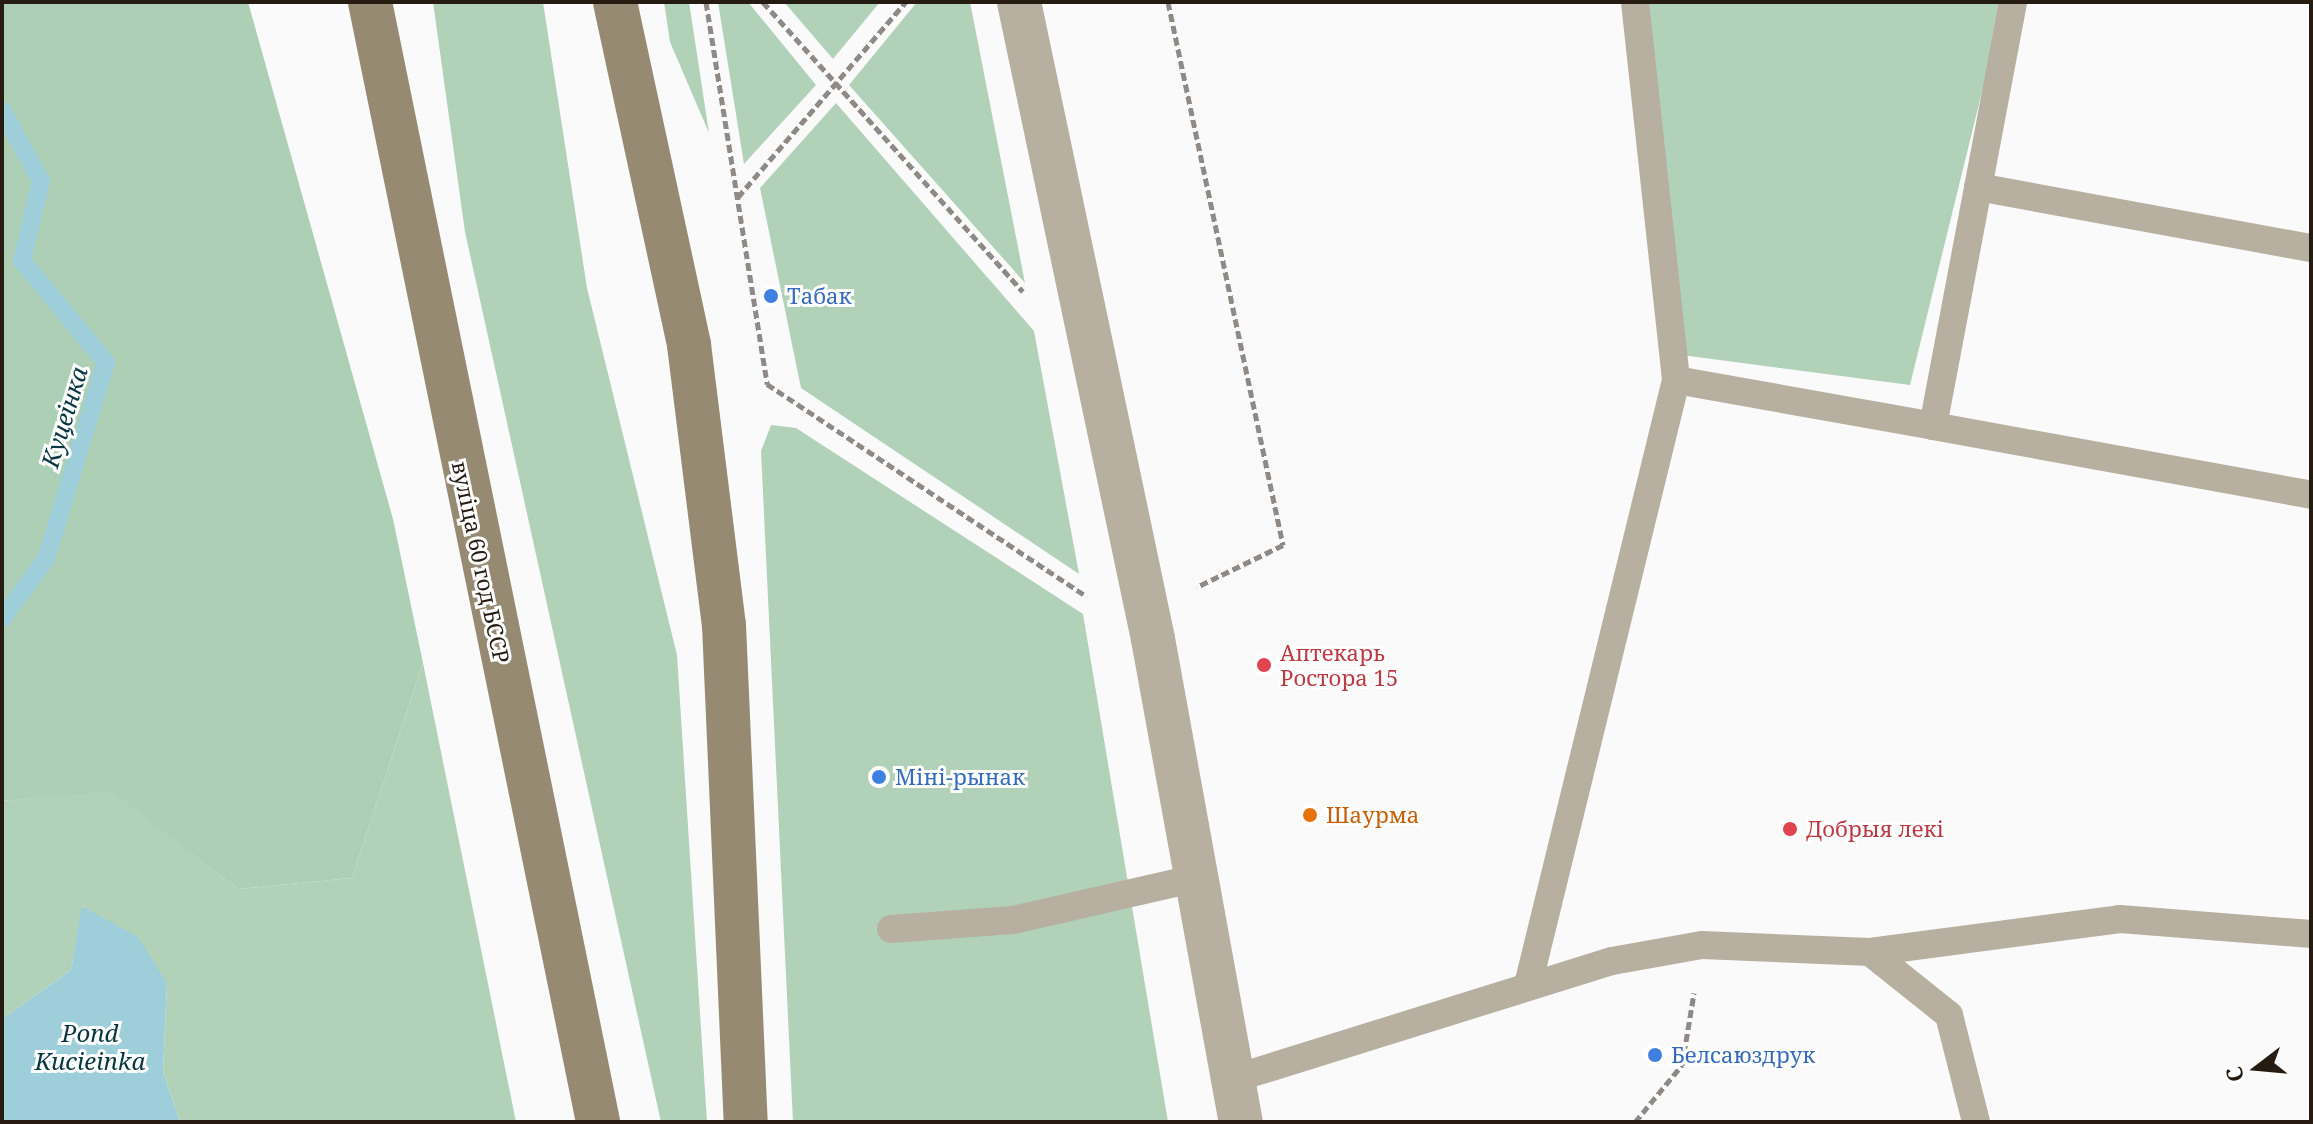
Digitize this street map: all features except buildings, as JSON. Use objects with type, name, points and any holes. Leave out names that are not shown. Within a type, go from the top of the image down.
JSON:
[{"type":"main road","name":"вуліца 60 год БССР","points":[[370,2],[598,1122]]},
{"type":"main road","points":[[615,2],[689,345],[722,610],[746,1122]]},
{"type":"street","points":[[1019,2],[1153,639],[1241,1122]]},
{"type":"lane","points":[[1528,985],[1676,380],[1635,2]]},
{"type":"lane","points":[[1933,426],[2013,2]]},
{"type":"lane","points":[[1978,187],[2311,248]]},
{"type":"lane","points":[[1676,380],[2311,495]]},
{"type":"lane","points":[[891,929],[1013,920],[1196,878]]},
{"type":"lane","points":[[1233,1079],[1528,985],[1612,961],[1702,945],[1870,952],[2120,919],[2311,934]]},
{"type":"lane","points":[[1870,952],[1949,1015],[1976,1122]]},
{"type":"path","points":[[706,2],[767,384],[1085,596],[1083,581]]},
{"type":"path","points":[[763,2],[1027,296]]},
{"type":"path","points":[[737,197],[906,2]]},
{"type":"path","points":[[1168,2],[1283,545],[1189,591]]},
{"type":"path","points":[[1635,1122],[1682,1065],[1702,945]]},
{"type":"green space","points":[[2,2],[248,2],[393,519],[423,663],[352,878],[238,889],[111,791],[2,801]]},
{"type":"green space","points":[[433,2],[543,2],[587,288],[677,655],[707,1122],[661,1122],[465,232]]},
{"type":"green space","points":[[664,2],[689,2],[709,133],[670,42]]},
{"type":"green space","points":[[718,2],[748,2],[816,85],[744,164]]},
{"type":"green space","points":[[784,2],[880,2],[833,59]]},
{"type":"green space","points":[[917,2],[970,2],[1025,283],[849,85]]},
{"type":"green space","points":[[1635,2],[2004,2],[1910,385],[1674,354]]},
{"type":"green space","points":[[836,103],[1034,331],[1079,574],[801,388],[760,188]]},
{"type":"green space","points":[[771,425],[796,428],[1083,614],[1168,1122],[793,1122],[761,451]]},
{"type":"green space","points":[[423,663],[516,1122],[180,1122],[163,1072],[167,983],[83,906],[71,970],[2,1019],[2,801],[111,790],[238,889],[352,878]]},
{"type":"water","name":"Pond Kucieinka","points":[[82,906],[138,937],[167,983],[163,1072],[180,1122],[2,1122],[2,1019],[71,970]]},
{"type":"waterway","name":"Куцеінка","points":[[2,110],[41,181],[22,261],[106,362],[46,559],[2,619]]},
{"type":"place","name":"Табак","points":[[771,296]]},
{"type":"place","name":"Аптекарь Ростора 15","points":[[1264,665]]},
{"type":"place","name":"Міні-рынак","points":[[879,777]]},
{"type":"place","name":"Шаурма","points":[[1310,815]]},
{"type":"place","name":"Добрыя лекі","points":[[1790,829]]},
{"type":"place","name":"Белсаюздрук","points":[[1655,1055]]}]
